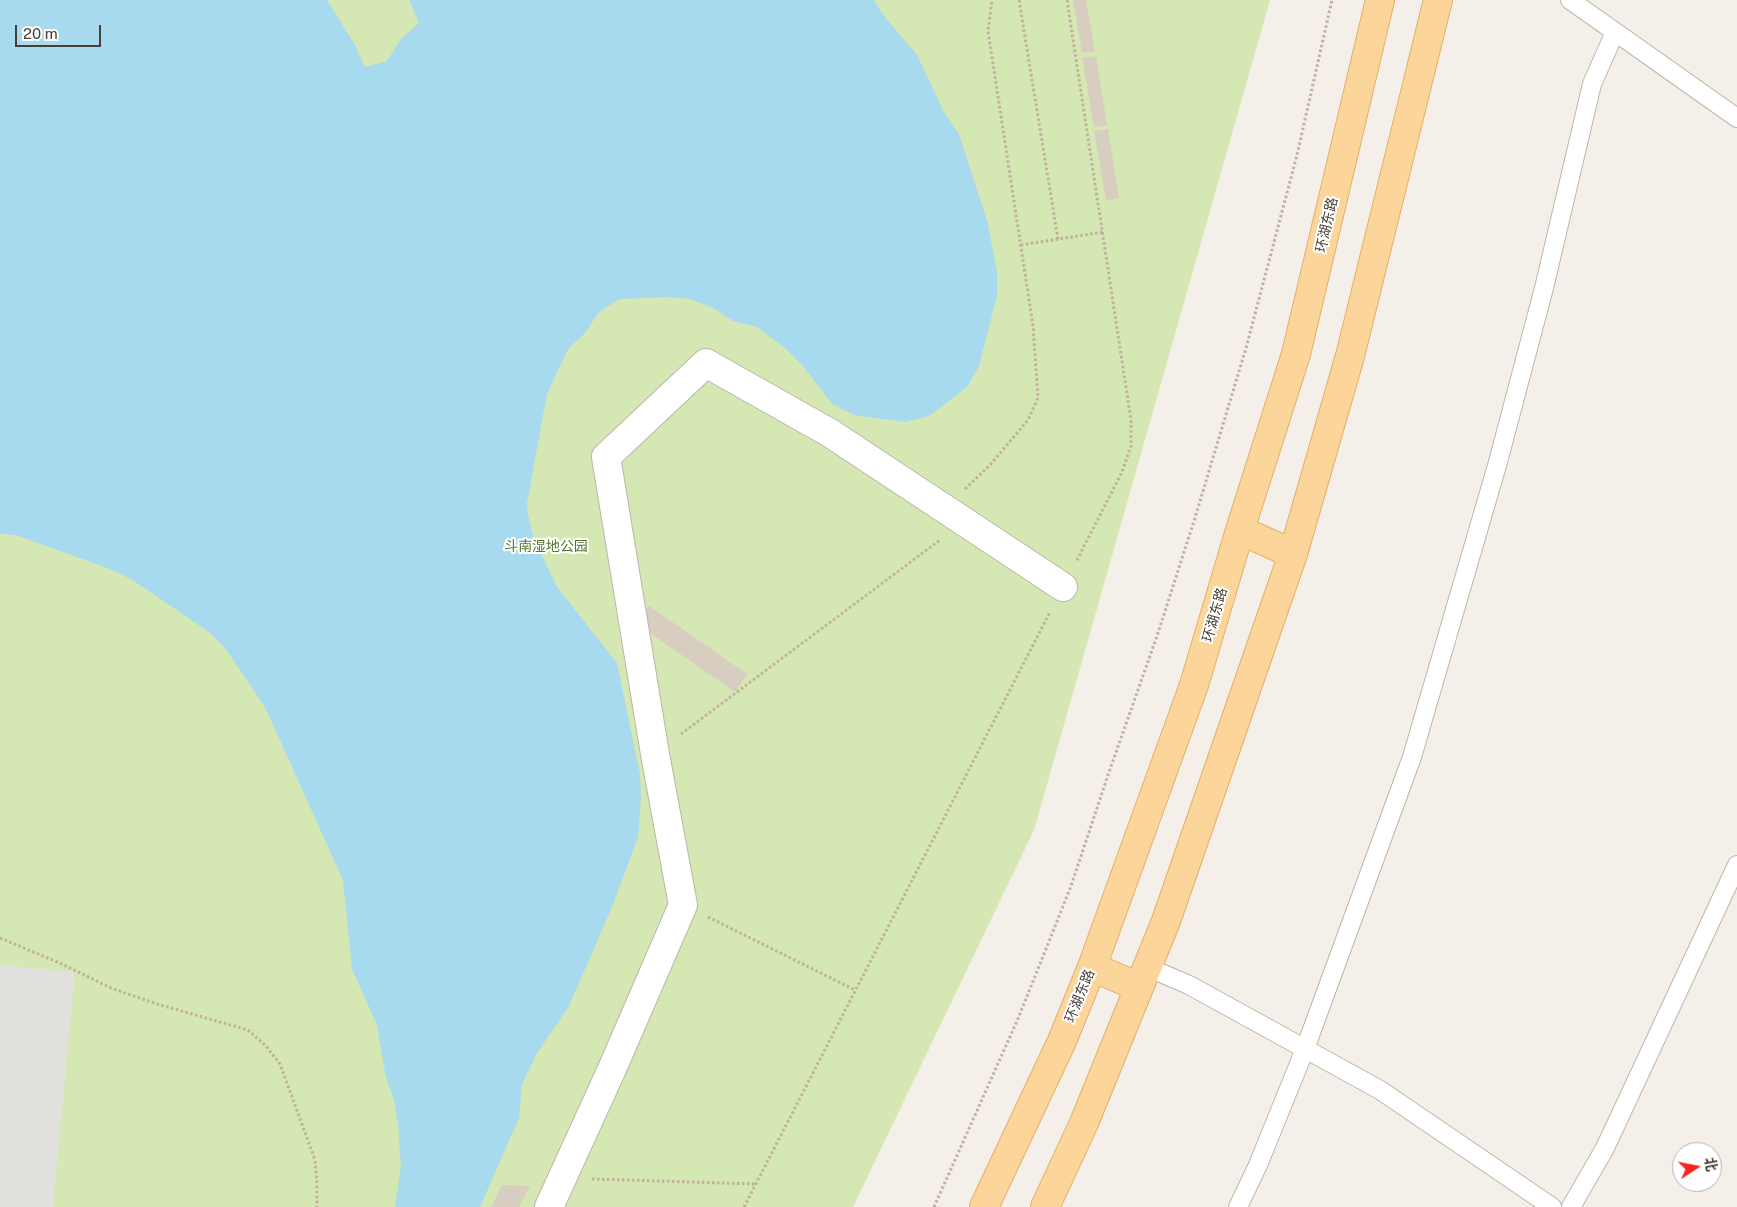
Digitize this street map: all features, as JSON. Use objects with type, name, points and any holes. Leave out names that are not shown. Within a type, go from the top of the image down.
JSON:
[{"type":"main road","name":"环湖东路","points":[[984,1207],[1062,1041],[1092,967],[1194,685],[1240,530],[1296,354],[1380,0]]},
{"type":"main road","points":[[1045,1207],[1084,1123],[1166,921],[1293,554],[1350,356],[1438,0]]},
{"type":"main road","points":[[1240,530],[1293,554]]},
{"type":"main road","points":[[1092,967],[1143,977]]},
{"type":"street","points":[[548,1207],[612,1069],[683,905],[655,754],[606,457],[706,363],[830,433],[1062,587]]},
{"type":"lane","points":[[1570,0],[1737,118]]},
{"type":"lane","points":[[1238,1207],[1258,1165],[1305,1049],[1412,757],[1498,462],[1544,288],[1592,84],[1615,32]]},
{"type":"lane","points":[[1572,1207],[1605,1148],[1737,865]]},
{"type":"lane","points":[[1143,977],[1189,985],[1380,1090],[1552,1207]]},
{"type":"path","points":[[655,754],[955,515],[990,465],[1028,420],[1038,398],[1033,326],[1022,245],[988,31],[992,0]]},
{"type":"path","points":[[1019,0],[1058,240]]},
{"type":"path","points":[[744,1207],[1122,472],[1131,446],[1131,420],[1067,0]]},
{"type":"path","points":[[934,1207],[1017,1021],[1071,886],[1157,636],[1246,348],[1297,155],[1332,0]]},
{"type":"path","points":[[1022,245],[1103,232]]},
{"type":"path","points":[[683,905],[855,990]]},
{"type":"path","points":[[0,938],[62,964],[111,988],[157,1004],[248,1030],[266,1046],[280,1064],[315,1160],[317,1207]]},
{"type":"path","points":[[562,1178],[756,1184]]},
{"type":"green space","name":"斗南湿地公园","points":[[0,0],[1270,0],[1034,830],[853,1207],[0,1207]]},
{"type":"shaded area","points":[[0,965],[75,972],[53,1207],[0,1207]]},
{"type":"water","points":[[0,0],[327,0],[355,45],[365,67],[387,61],[401,39],[419,23],[409,0],[874,0],[884,16],[917,55],[945,114],[959,134],[988,224],[997,272],[997,296],[979,366],[967,387],[929,416],[905,422],[854,415],[832,404],[803,366],[786,349],[757,327],[733,321],[713,308],[691,299],[668,297],[619,299],[599,312],[585,333],[568,349],[547,394],[527,503],[528,515],[534,539],[557,587],[617,663],[640,774],[641,798],[638,837],[612,907],[569,1006],[537,1053],[522,1084],[519,1118],[480,1207],[395,1207],[401,1167],[398,1123],[394,1099],[386,1078],[377,1025],[352,969],[343,880],[265,707],[225,648],[209,632],[131,579],[110,569],[16,535],[0,534]]},
{"type":"building","points":[[1073,0],[1086,0],[1095,51],[1082,53]]},
{"type":"building","points":[[1096,56],[1107,125],[1094,127],[1082,58]]},
{"type":"building","points":[[1108,129],[1119,198],[1106,200],[1094,131]]},
{"type":"building","points":[[649,606],[747,674],[735,692],[637,624]]},
{"type":"building","points":[[502,1185],[530,1186],[519,1207],[491,1207]]}]
